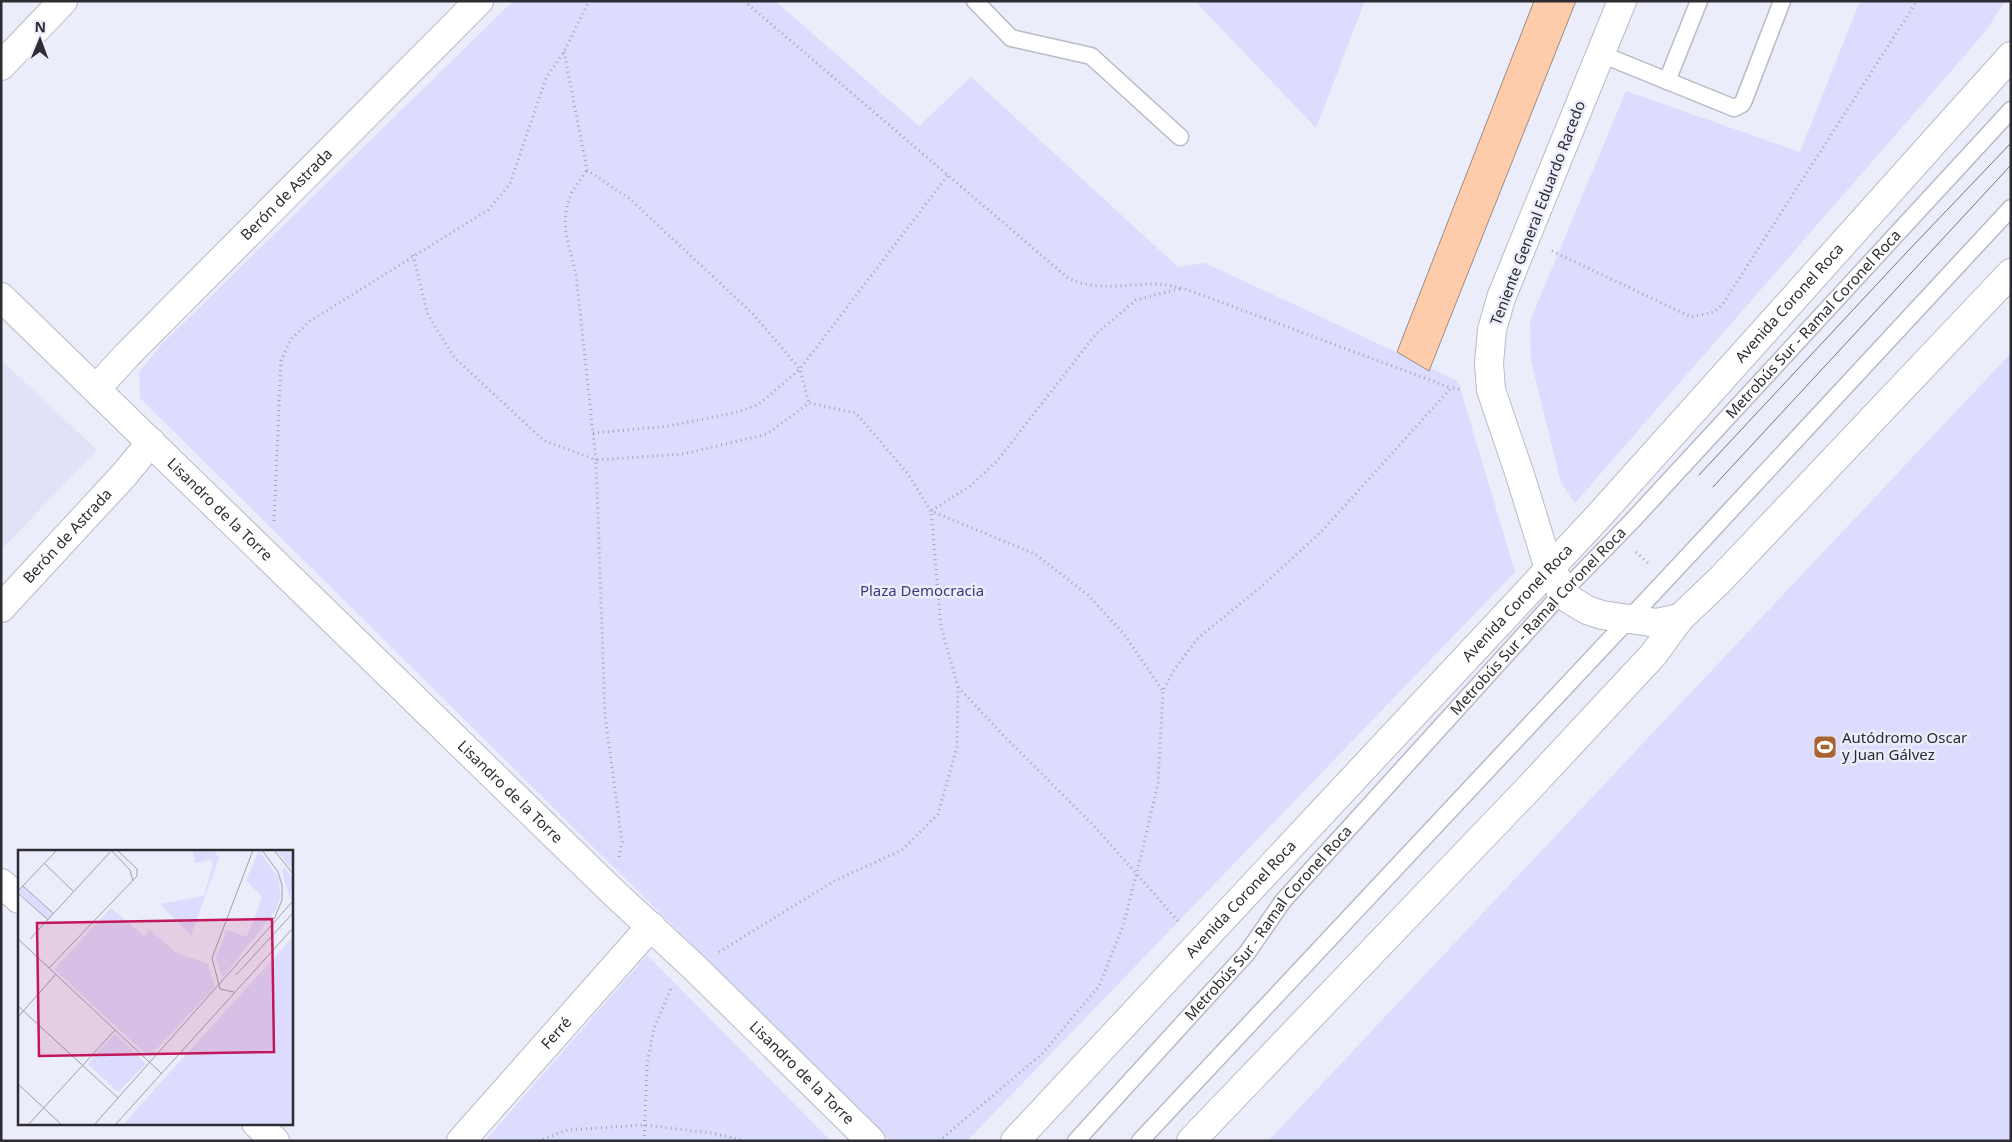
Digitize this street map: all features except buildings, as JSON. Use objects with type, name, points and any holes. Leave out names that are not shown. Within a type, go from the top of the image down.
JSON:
[{"type":"street","points":[[1,66],[63,1]]},
{"type":"street","name":"Berón de Astrada","points":[[96,388],[126,355],[479,1]]},
{"type":"street","name":"Teniente General Eduardo Racedo","points":[[1562,594],[1560,583],[1549,569],[1491,390],[1488,363],[1492,330],[1501,298],[1622,1]]},
{"type":"street","name":"Avenida Coronel Roca","points":[[1015,1141],[1549,569],[2008,56]]},
{"type":"street","points":[[1190,1141],[1530,787],[1653,655],[1680,618],[1719,582],[2011,273]]},
{"type":"street","name":"Lisandro de la Torre","points":[[1,298],[96,388],[614,893],[694,967],[871,1141]]},
{"type":"street","name":"Berón de Astrada","points":[[1,608],[151,442]]},
{"type":"street","points":[[1562,594],[1587,610],[1602,615],[1657,623],[1680,618]]},
{"type":"street","points":[[1,883],[18,898]]},
{"type":"street","name":"Ferré","points":[[461,1141],[651,926]]},
{"type":"street","points":[[257,1124],[275,1141]]},
{"type":"lane","points":[[975,1],[1011,38],[1091,56],[1180,137]]},
{"type":"lane","points":[[1666,81],[1699,1]]},
{"type":"lane","points":[[1601,54],[1734,108],[1742,104],[1782,1]]},
{"type":"lane","name":"Metrobús Sur - Ramal Coronel Roca","points":[[1076,1141],[1247,953],[1283,901],[1562,594],[1620,535],[2011,110]]},
{"type":"lane","points":[[1140,1141],[2011,208]]},
{"type":"path","points":[[273,562],[281,362],[291,339],[310,321],[412,255],[488,210],[510,184],[546,78],[564,52],[589,1]]},
{"type":"path","points":[[744,1],[1068,278],[1080,284],[1103,287],[1158,284],[1183,288],[1451,388],[1491,390]]},
{"type":"path","points":[[1526,239],[1691,318],[1714,312],[1722,306],[1917,1]]},
{"type":"path","points":[[564,52],[587,170],[630,199],[753,314],[800,369],[809,403]]},
{"type":"path","points":[[587,170],[572,192],[565,219],[566,234],[576,274],[596,460],[605,716],[622,842],[614,893]]},
{"type":"path","points":[[593,433],[669,426],[738,412],[759,404],[800,369],[948,175]]},
{"type":"path","points":[[412,255],[428,315],[454,357],[544,440],[596,460],[684,454],[767,434],[809,403],[856,413],[908,474],[931,511],[941,626],[958,687],[957,747],[938,814],[902,850],[834,881],[675,980],[654,1028],[647,1065],[644,1141]]},
{"type":"path","points":[[931,511],[970,486],[996,462],[1096,334],[1136,300],[1183,288]]},
{"type":"path","points":[[939,1141],[1042,1054],[1100,986],[1124,926],[1158,783],[1163,691],[1174,670],[1198,638],[1262,586],[1321,532],[1451,388]]},
{"type":"path","points":[[931,511],[1035,554],[1088,594],[1124,634],[1163,691]]},
{"type":"path","points":[[1620,535],[1647,562],[1667,578]]},
{"type":"path","points":[[958,687],[1094,826],[1199,944]]},
{"type":"path","points":[[538,1141],[567,1130],[644,1125],[711,1133],[746,1141]]},
{"type":"shaded area","points":[[1,360],[97,450],[1,550]]},
{"type":"green space","name":"Plaza Democracia","points":[[513,1],[775,1],[919,126],[971,77],[1178,267],[1205,263],[1458,381],[1515,572],[967,1141],[890,1141],[140,398],[139,372],[162,344]]},
{"type":"green space","points":[[1195,1],[1365,1],[1316,128]]},
{"type":"green space","points":[[1860,1],[2005,1],[1985,32],[1575,503],[1561,483],[1531,361],[1530,321],[1626,91],[1800,152]]},
{"type":"green space","name":"Autódromo Oscar y Juan Gálvez","points":[[2011,353],[2011,1141],[1268,1141]]},
{"type":"green space","points":[[647,955],[831,1141],[485,1141]]},
{"type":"tram line","points":[[1699,475],[2011,143]]},
{"type":"tram line","points":[[1713,487],[2011,165]]},
{"type":"place","name":"Autódromo Oscar y Juan Gálvez","points":[[1825,747]]}]
